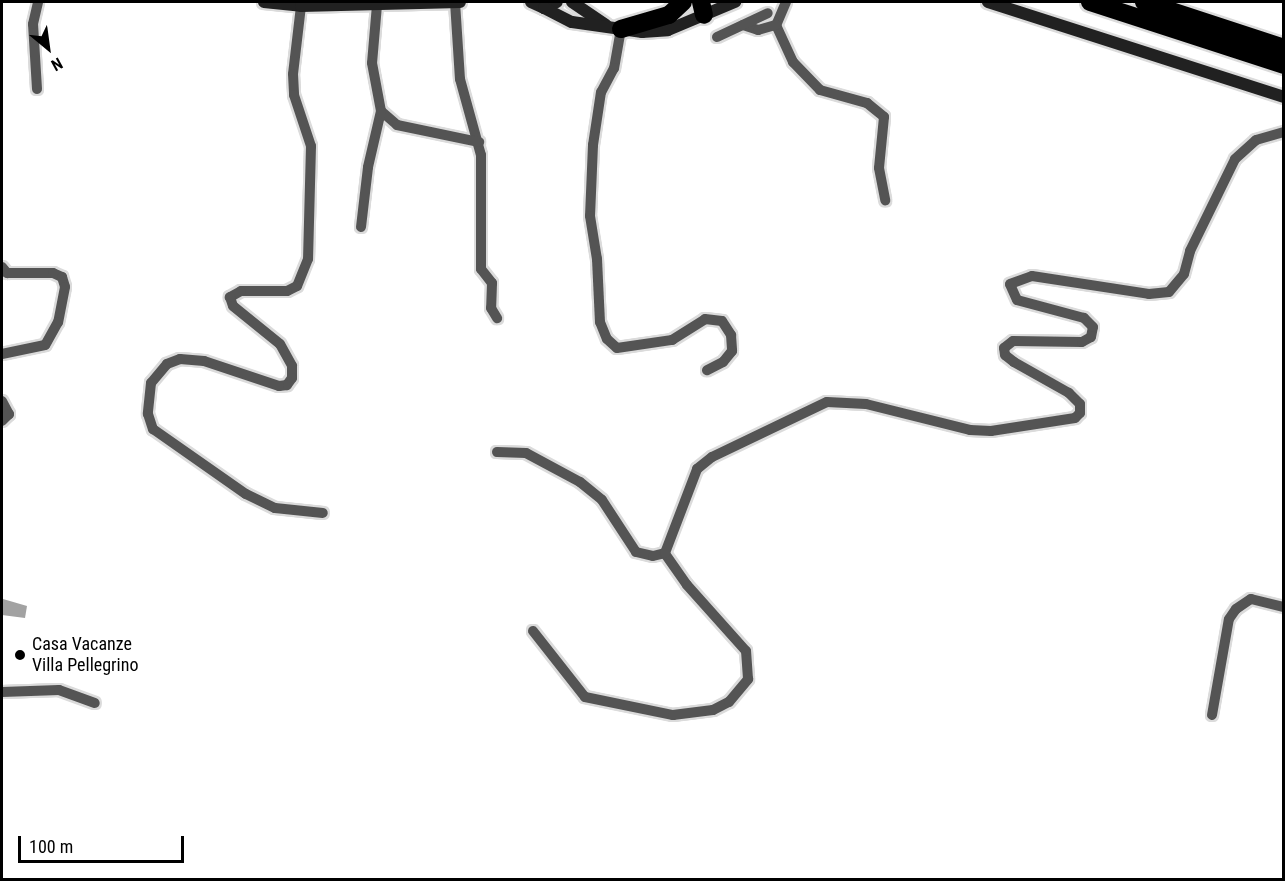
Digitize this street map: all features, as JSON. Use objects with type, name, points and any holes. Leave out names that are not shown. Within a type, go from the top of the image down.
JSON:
[{"type":"highway","points":[[614,27],[669,15],[682,2]]},
{"type":"highway","points":[[1090,2],[1284,65]]},
{"type":"highway","points":[[1144,2],[1284,48]]},
{"type":"street","points":[[37,89],[33,24],[38,2]]},
{"type":"street","points":[[264,2],[301,6],[460,2]]},
{"type":"street","points":[[455,2],[460,79],[479,142],[482,269],[492,283],[491,308],[497,318]]},
{"type":"street","points":[[519,2],[536,5],[572,22],[668,30],[707,8],[735,2]]},
{"type":"street","points":[[536,5],[557,2]]},
{"type":"street","points":[[572,2],[614,27]]},
{"type":"street","points":[[743,25],[758,30],[776,24],[786,2]]},
{"type":"street","points":[[988,2],[1284,97]]},
{"type":"street","points":[[361,227],[370,155],[381,111],[372,63],[377,5]]},
{"type":"street","points":[[301,6],[293,75],[294,95],[311,146],[308,259],[297,286],[287,291],[241,291],[230,297],[233,306],[280,344],[292,366],[292,378],[287,385],[279,386],[204,361],[180,359],[167,364],[151,383],[148,414],[153,429],[246,494],[275,508],[323,513]]},
{"type":"street","points":[[717,37],[768,13]]},
{"type":"street","points":[[776,24],[794,62],[814,86],[867,103],[884,117],[879,168],[885,200]]},
{"type":"street","points":[[614,27],[614,68],[601,92],[593,145],[590,216],[597,259],[600,322],[607,339],[617,348],[672,340],[705,319],[722,321],[731,335],[732,351],[723,362],[707,370]]},
{"type":"street","points":[[381,111],[397,125],[479,142]]},
{"type":"street","points":[[665,553],[697,469],[712,458],[827,402],[866,404],[970,430],[991,431],[1075,418],[1080,413],[1080,405],[1069,393],[1014,362],[1005,355],[1004,348],[1013,341],[1082,342],[1091,337],[1093,327],[1084,318],[1017,300],[1010,284],[1032,276],[1149,294],[1169,292],[1184,274],[1190,251],[1235,159],[1256,140],[1284,132]]},
{"type":"street","points":[[2,267],[7,273],[53,273],[62,277],[65,287],[58,322],[45,345],[2,354]]},
{"type":"street","points":[[2,401],[9,414],[2,421]]},
{"type":"street","points":[[498,452],[526,453],[579,482],[602,500],[636,552],[653,556],[665,553]]},
{"type":"street","points":[[533,632],[585,697],[674,715],[713,710],[729,702],[748,679],[746,651],[687,585],[665,553]]},
{"type":"street","points":[[1212,715],[1229,619],[1236,609],[1251,600],[1284,607]]},
{"type":"street","points":[[2,692],[58,690],[95,703]]},
{"type":"shaded area","points":[[3,599],[27,606],[25,618],[2,615]]},
{"type":"place","name":"Casa Vacanze Villa Pellegrino","points":[[20,655]]}]
